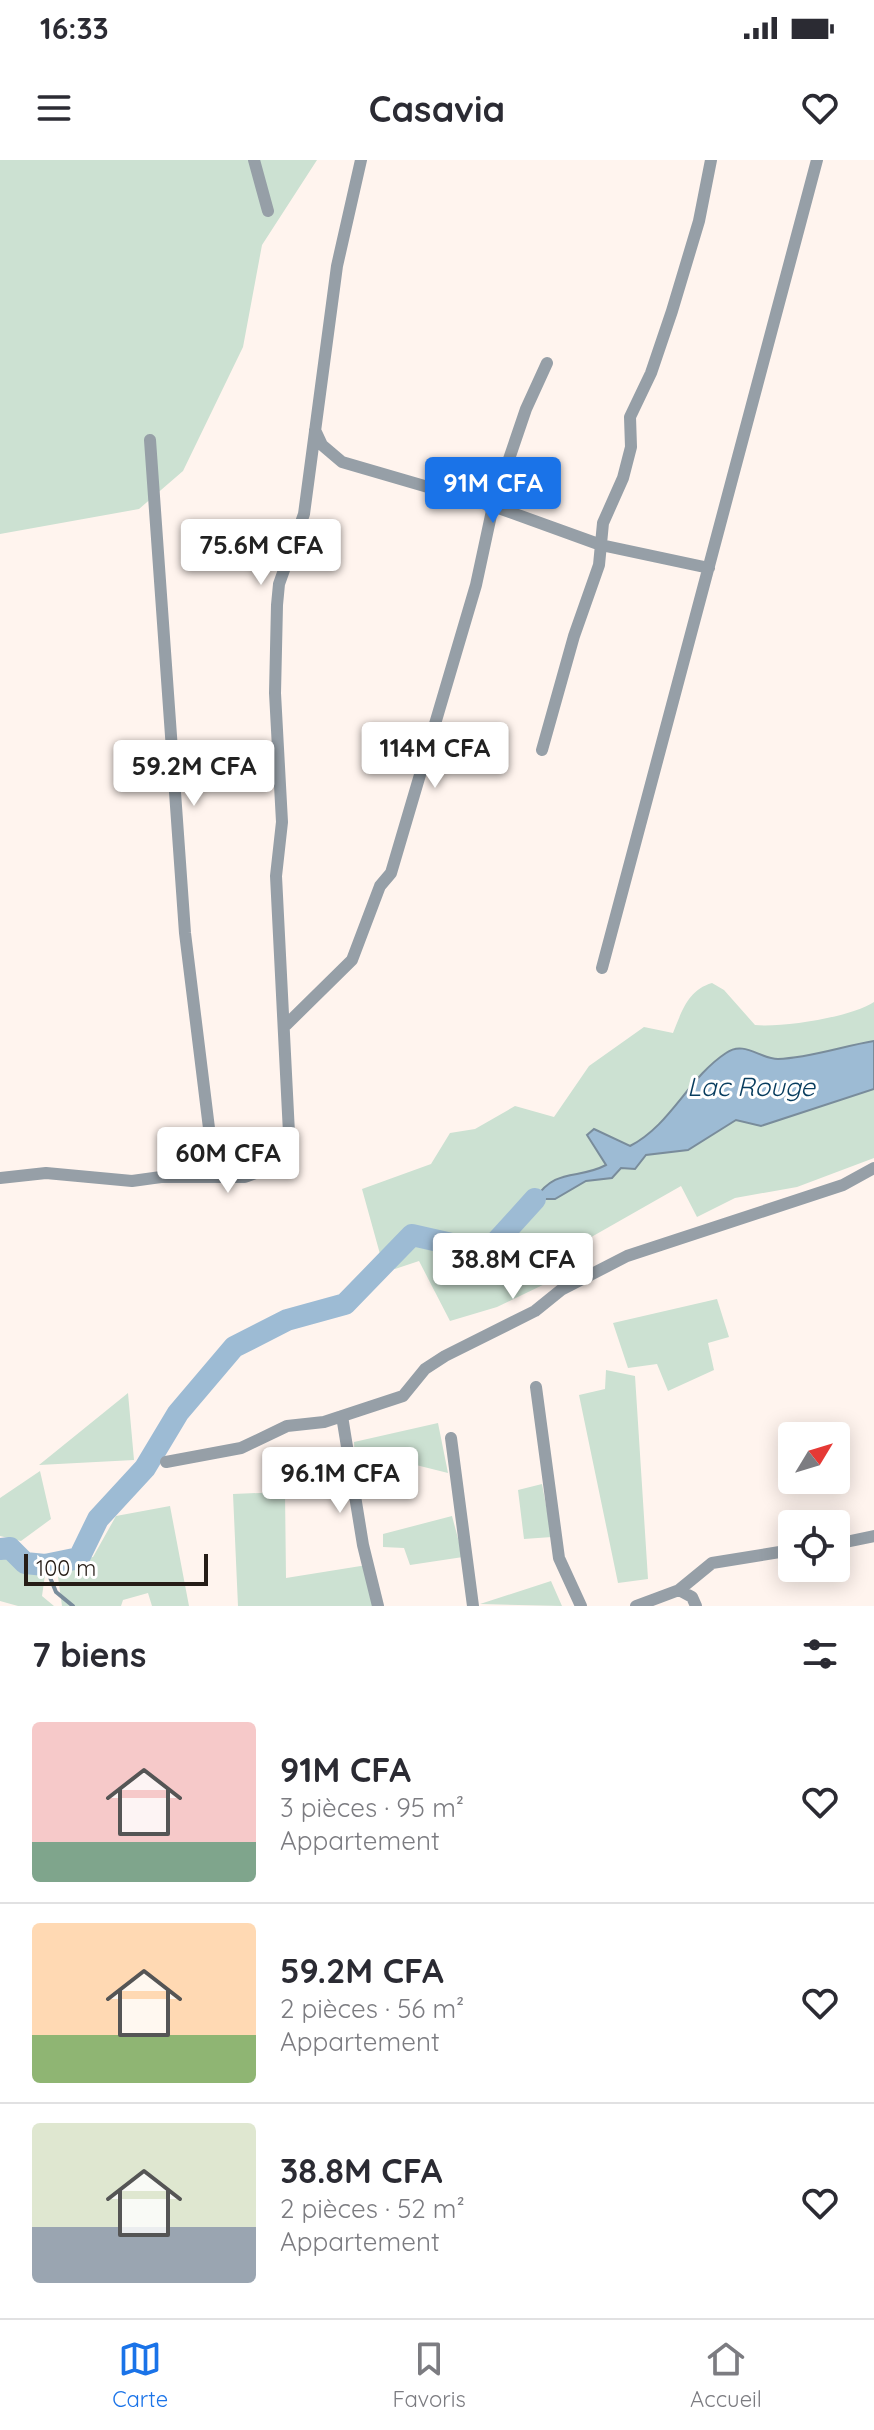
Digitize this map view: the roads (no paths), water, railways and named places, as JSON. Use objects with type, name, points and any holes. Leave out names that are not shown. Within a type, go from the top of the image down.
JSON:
[{"type":"street","points":[[254,160],[268,211]]},
{"type":"street","points":[[0,1178],[46,1173],[132,1181],[161,1177],[245,1177],[285,1162],[290,1153],[284,1069],[286,1025],[276,876],[282,822],[275,693],[277,605],[279,584],[304,514],[337,266],[361,160]]},
{"type":"street","points":[[542,750],[574,636],[599,565],[603,523],[623,478],[631,447],[630,417],[651,373],[672,311],[699,221],[711,160]]},
{"type":"street","points":[[602,968],[817,160]]},
{"type":"street","points":[[286,1025],[352,960],[380,886],[391,873],[476,585],[493,506],[526,409],[547,363]]},
{"type":"street","points":[[315,430],[322,445],[342,462],[493,506],[601,545],[709,568]]},
{"type":"street","points":[[150,440],[185,933],[215,1177]]},
{"type":"street","points":[[166,1462],[241,1448],[287,1426],[342,1416],[403,1396],[425,1369],[445,1356],[535,1311],[561,1290],[627,1256],[843,1185],[874,1168]]},
{"type":"street","points":[[536,1387],[559,1558],[581,1606]]},
{"type":"street","points":[[342,1416],[363,1545],[378,1606]]},
{"type":"street","points":[[451,1438],[473,1606]]},
{"type":"street","points":[[850,1541],[874,1536]]},
{"type":"street","points":[[636,1606],[679,1590],[712,1563],[778,1552]]},
{"type":"street","points":[[679,1590],[692,1597],[696,1606]]},
{"type":"water","name":"Lac Rouge","points":[[874,1041],[874,1089],[761,1126],[736,1120],[688,1150],[646,1155],[635,1169],[621,1168],[612,1178],[586,1181],[555,1199],[535,1199],[559,1178],[606,1165],[587,1135],[594,1129],[630,1146],[657,1126],[701,1075],[726,1053],[739,1048],[778,1059]]},
{"type":"waterway","points":[[0,1549],[10,1548],[25,1563],[45,1565],[79,1558],[98,1519],[145,1468],[178,1413],[234,1347],[287,1320],[345,1304],[412,1235],[487,1252],[535,1199]]},
{"type":"waterway","points":[[45,1565],[56,1592],[73,1606]]}]
